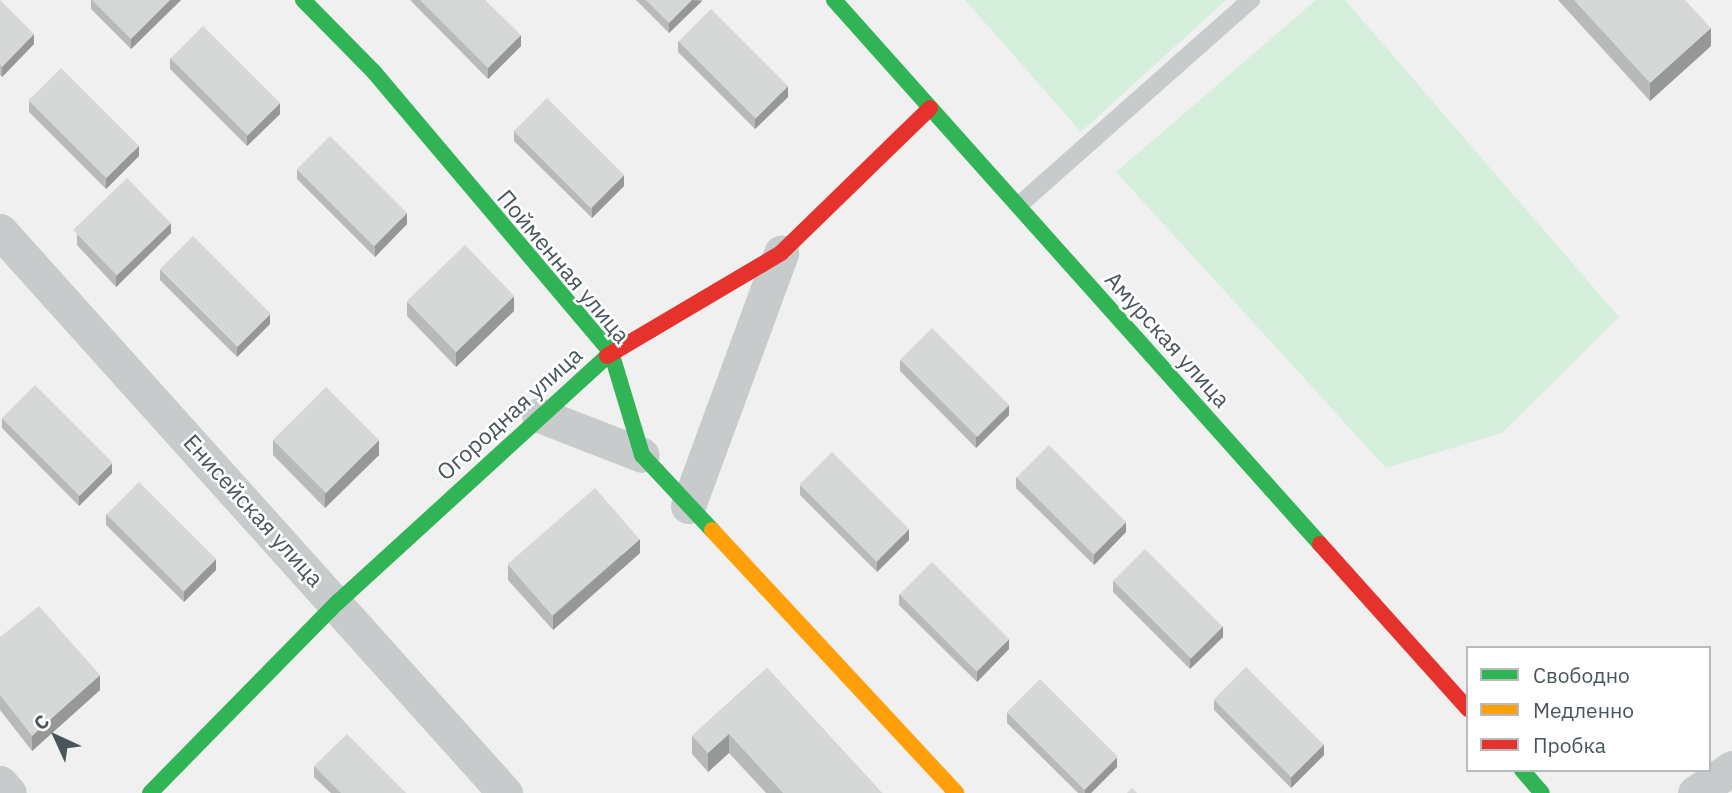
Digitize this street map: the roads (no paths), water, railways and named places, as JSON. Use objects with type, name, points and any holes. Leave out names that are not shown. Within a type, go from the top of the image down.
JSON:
[{"type":"street","name":"Пойменная улица","points":[[303,0],[374,72],[611,352],[642,455],[956,793]]},
{"type":"street","name":"Амурская улица","points":[[834,0],[1466,707]]},
{"type":"street","name":"Огородная улица","points":[[150,793],[338,602],[539,415],[611,352],[781,253],[930,108]]},
{"type":"street","name":"Енисейская улица","points":[[0,231],[338,602],[505,793]]},
{"type":"street","points":[[688,506],[781,253]]},
{"type":"street","points":[[539,415],[642,455]]},
{"type":"street","points":[[1695,793],[1732,768]]},
{"type":"street","points":[[1524,772],[1542,793]]},
{"type":"street","points":[[0,783],[9,793]]},
{"type":"lane","points":[[1018,205],[1251,0]]}]
